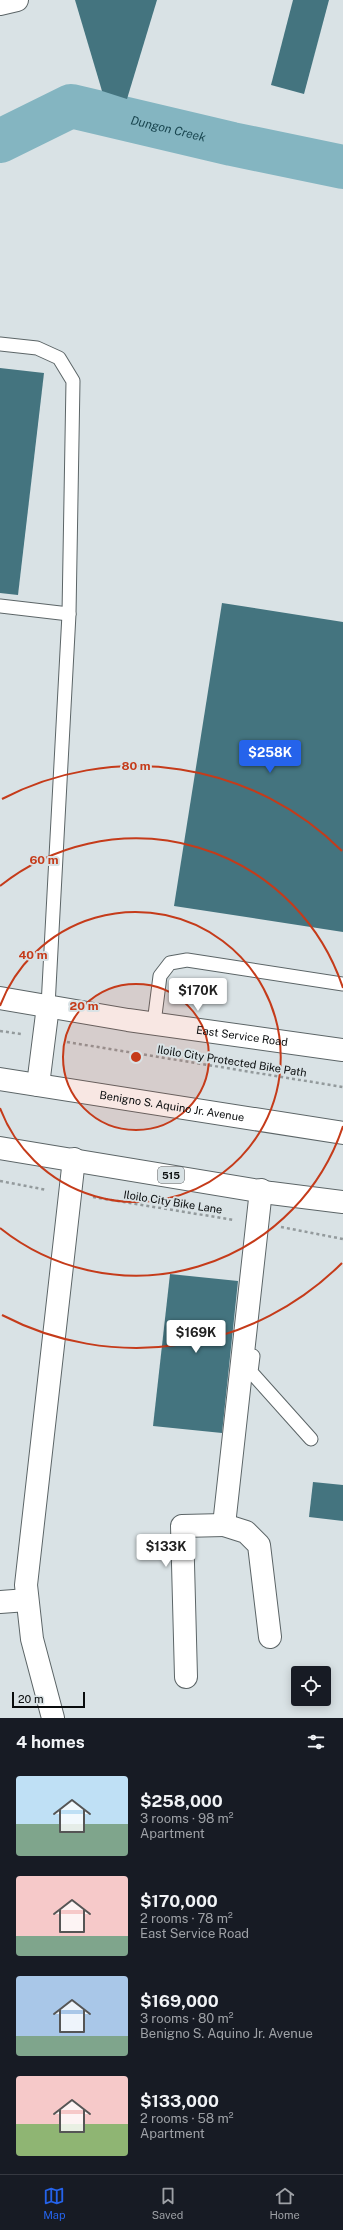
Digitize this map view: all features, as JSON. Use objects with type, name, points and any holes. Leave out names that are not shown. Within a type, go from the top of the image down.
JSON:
[{"type":"main road","points":[[0,4],[17,0]]},
{"type":"main road","name":"East Service Road","points":[[0,998],[154,1023],[343,1050]]},
{"type":"main road","points":[[38,1085],[48,1006]]},
{"type":"main road","name":"Benigno S. Aquino Jr. Avenue","points":[[0,1079],[343,1133]]},
{"type":"main road","name":"515","points":[[0,1148],[343,1202]]},
{"type":"main road","points":[[53,1718],[32,1639],[26,1585],[74,1159]]},
{"type":"main road","points":[[224,1525],[266,1191]]},
{"type":"main road","points":[[186,1677],[182,1526],[224,1525],[246,1532],[259,1545],[270,1637]]},
{"type":"main road","points":[[0,1602],[27,1600]]},
{"type":"lane","points":[[0,344],[37,348],[59,358],[73,381],[69,614],[48,1006]]},
{"type":"lane","points":[[0,606],[69,614]]},
{"type":"lane","points":[[154,1023],[160,976],[170,963],[187,960],[343,984]]},
{"type":"lane","points":[[262,1224],[251,1372],[311,1439]]},
{"type":"path","name":"Iloilo City Protected Bike Path","points":[[0,1031],[343,1087]]},
{"type":"path","name":"Iloilo City Bike Lane","points":[[0,1181],[262,1224],[343,1239]]},
{"type":"building","points":[[75,0],[157,0],[127,99],[102,91]]},
{"type":"building","points":[[293,0],[329,0],[304,94],[271,85]]},
{"type":"building","points":[[0,368],[44,373],[18,595],[0,593]]},
{"type":"building","points":[[222,603],[343,622],[343,932],[174,906]]},
{"type":"building","points":[[170,1274],[238,1281],[222,1433],[153,1426]]},
{"type":"building","points":[[313,1482],[343,1485],[343,1521],[309,1517]]},
{"type":"waterway","name":"Dungon Creek","points":[[0,141],[71,106],[232,144],[343,167]]}]
